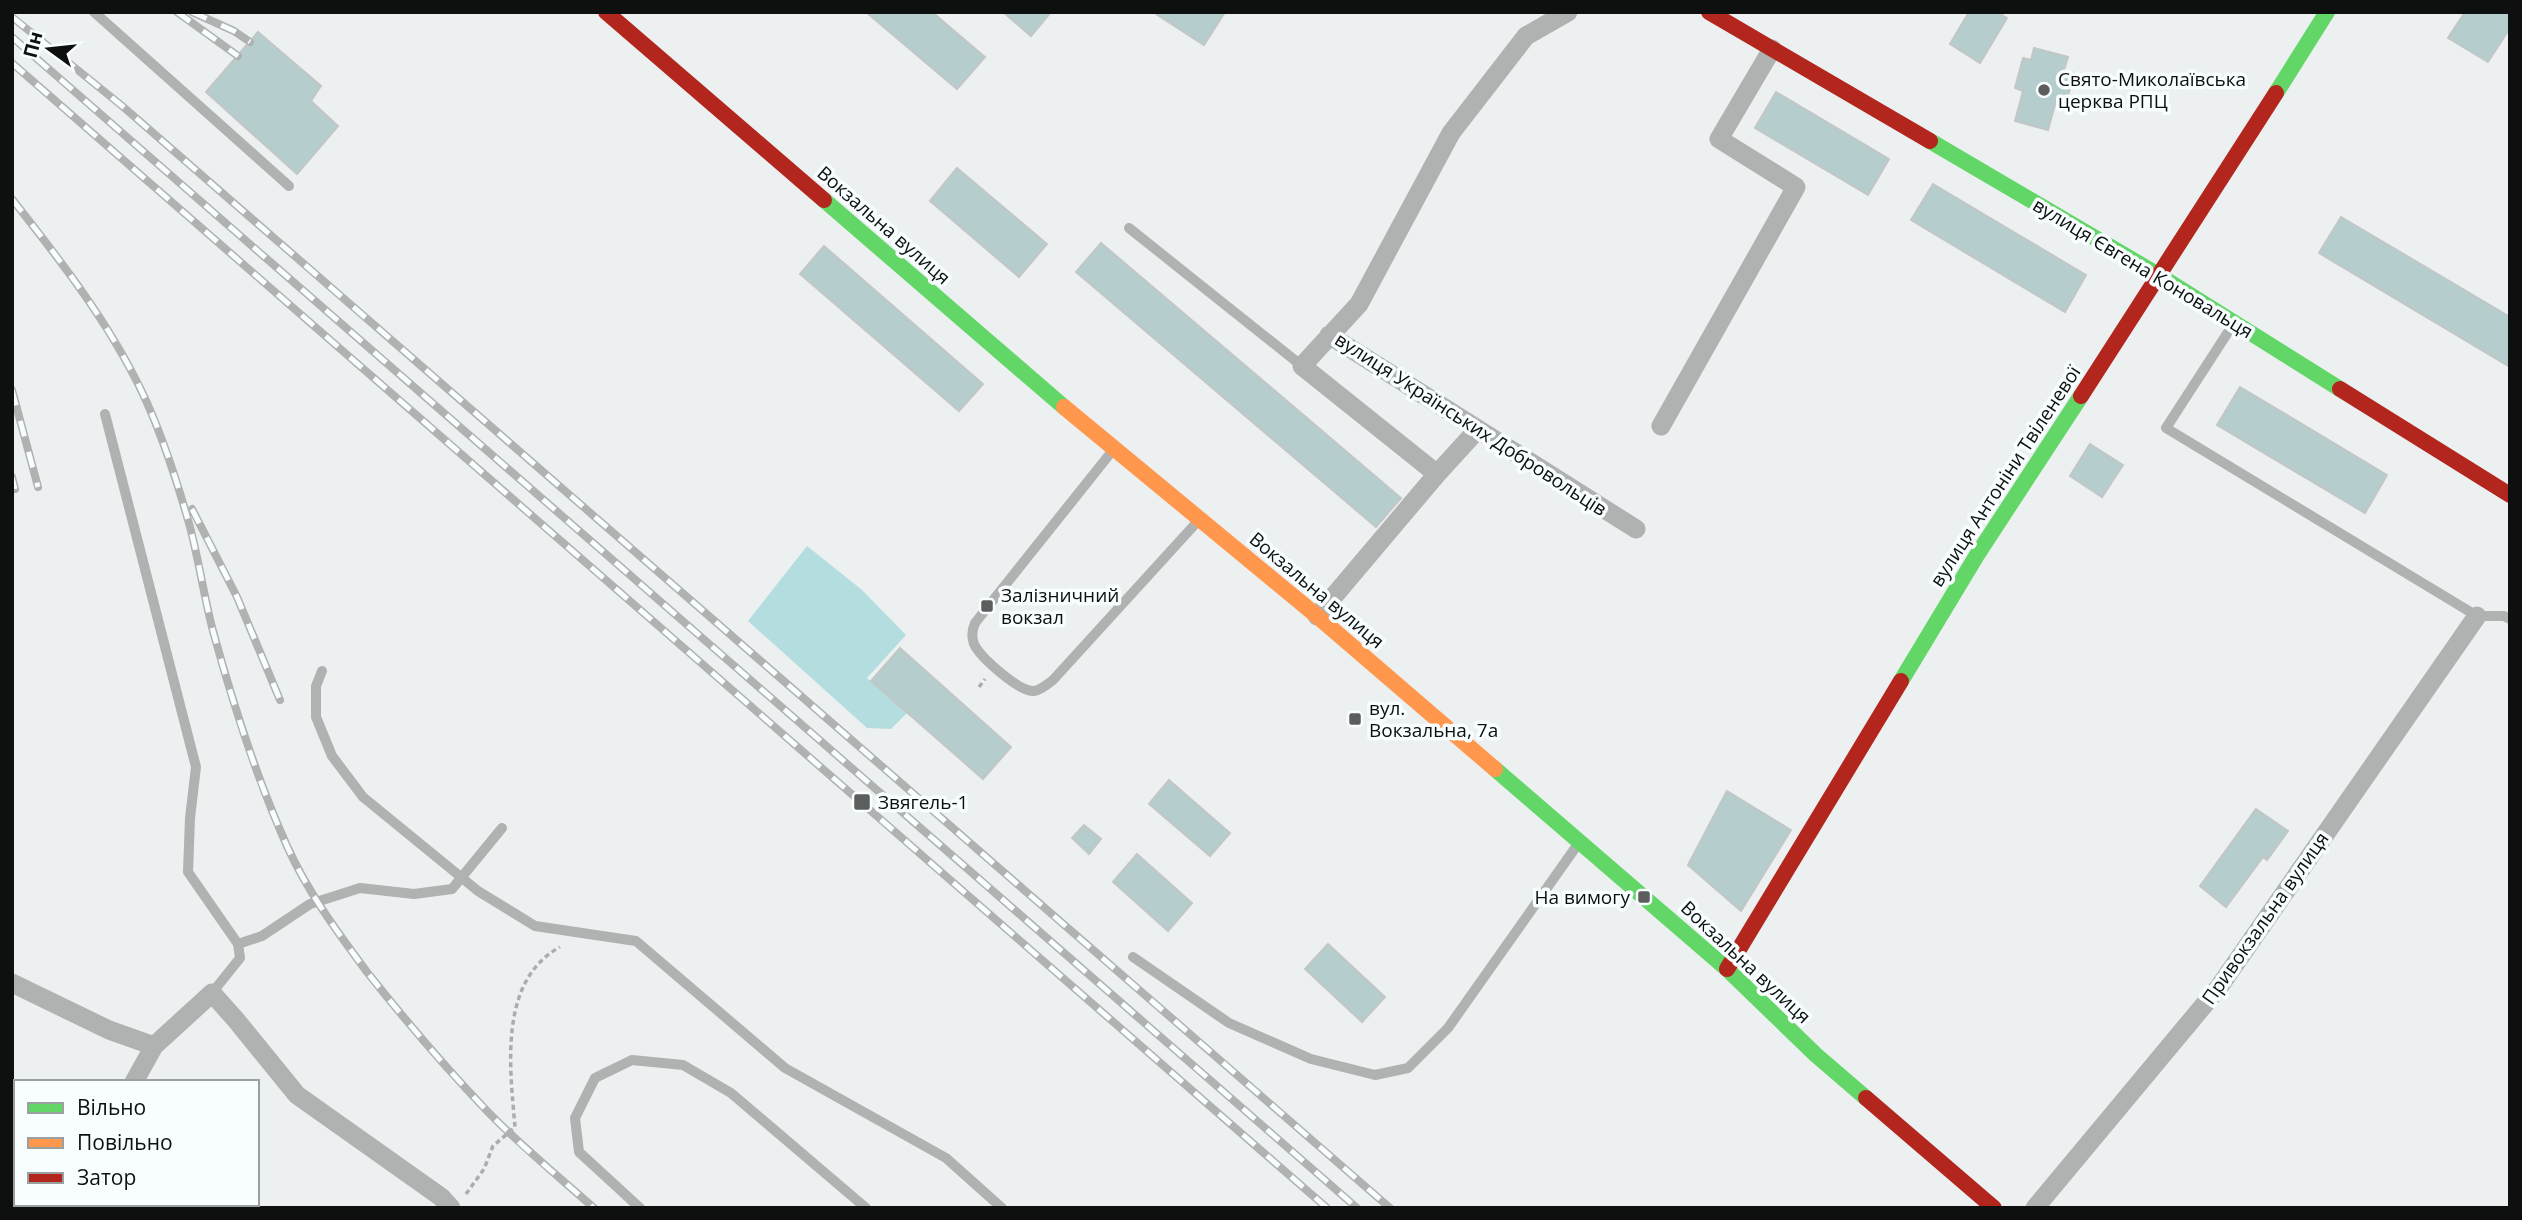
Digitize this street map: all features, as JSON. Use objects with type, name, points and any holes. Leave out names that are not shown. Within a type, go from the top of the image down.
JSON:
[{"type":"street","name":"Вокзальна вулиця","points":[[606,12],[1114,450],[1317,616],[1727,969],[1816,1055],[1975,1197],[1994,1208]]},
{"type":"street","name":"вулиця Українських Добровольців","points":[[1568,12],[1526,36],[1451,133],[1359,304],[1329,335],[1636,529]]},
{"type":"street","name":"вулиця Євгена Коновальця","points":[[1709,12],[2160,276],[2510,495]]},
{"type":"street","name":"вулиця Антоніни Твіленевої","points":[[1727,969],[1977,555],[2160,276],[2327,12]]},
{"type":"street","points":[[1661,426],[1796,187],[1718,139],[1772,49]]},
{"type":"street","points":[[1329,335],[1301,366],[1437,474]]},
{"type":"street","points":[[1317,616],[1478,429]]},
{"type":"street","name":"Привокзальна вулиця","points":[[2035,1208],[2219,987],[2477,616]]},
{"type":"street","points":[[12,983],[109,1030],[154,1046]]},
{"type":"street","points":[[135,1080],[154,1046],[212,993],[297,1094],[441,1197],[457,1203]]},
{"type":"lane","points":[[94,12],[289,186]]},
{"type":"lane","points":[[1129,228],[1301,366]]},
{"type":"lane","points":[[2234,322],[2166,428],[2477,616],[2504,616],[2510,620]]},
{"type":"lane","points":[[105,414],[197,767],[190,818],[188,872],[238,944],[240,958],[212,993]]},
{"type":"lane","points":[[1114,450],[975,623],[971,632],[973,642],[980,654],[1005,676],[1025,689],[1034,691],[1053,680],[1199,520]]},
{"type":"lane","points":[[322,671],[316,686],[316,717],[332,756],[363,797],[478,891],[536,926],[636,941],[785,1068],[946,1158],[1002,1208]]},
{"type":"lane","points":[[238,944],[262,936],[310,904],[359,888],[414,894],[452,889],[502,828]]},
{"type":"lane","points":[[1133,957],[1229,1023],[1311,1059],[1375,1075],[1408,1068],[1448,1028],[1579,842]]},
{"type":"lane","points":[[640,1208],[579,1152],[575,1118],[595,1078],[632,1060],[683,1065],[731,1093],[866,1208]]},
{"type":"path","points":[[457,1203],[484,1168],[493,1146],[515,1127],[511,1024],[523,988],[545,955],[587,934]]},
{"type":"shaded area","points":[[807,546],[862,590],[906,635],[867,678],[907,713],[891,729],[867,728],[748,621]]},
{"type":"building","points":[[866,12],[932,12],[985,57],[957,89]]},
{"type":"building","points":[[1003,12],[1051,12],[1031,36]]},
{"type":"building","points":[[1153,12],[1225,12],[1204,45]]},
{"type":"building","points":[[1969,12],[1997,12],[2007,18],[1980,63],[1950,44]]},
{"type":"building","points":[[2465,12],[2510,12],[2510,28],[2488,62],[2448,38]]},
{"type":"building","points":[[258,32],[321,86],[311,101],[338,126],[297,174],[206,92]]},
{"type":"building","name":"Свято-Миколаївська церква РПЦ","points":[[2034,48],[2068,57],[2064,70],[2074,73],[2066,104],[2056,101],[2048,130],[2015,121],[2023,91],[2015,88],[2023,58],[2031,60]]},
{"type":"building","points":[[1776,92],[1889,159],[1868,195],[1755,128]]},
{"type":"building","points":[[957,168],[1047,244],[1019,277],[930,201]]},
{"type":"building","points":[[1933,184],[2086,275],[2065,312],[1911,220]]},
{"type":"building","points":[[2341,217],[2510,317],[2510,367],[2319,253]]},
{"type":"building","points":[[1101,243],[1401,498],[1376,527],[1076,272]]},
{"type":"building","points":[[824,246],[983,384],[959,411],[800,274]]},
{"type":"building","points":[[2240,387],[2387,475],[2365,513],[2217,425]]},
{"type":"building","points":[[2090,444],[2123,465],[2102,497],[2070,476]]},
{"type":"building","points":[[900,648],[1011,747],[983,779],[871,681]]},
{"type":"building","points":[[1169,780],[1230,833],[1210,856],[1149,804]]},
{"type":"building","points":[[1727,791],[1791,830],[1741,911],[1688,865]]},
{"type":"building","points":[[2256,809],[2288,831],[2267,860],[2263,857],[2226,907],[2200,886]]},
{"type":"building","points":[[1084,825],[1101,839],[1089,854],[1072,838]]},
{"type":"building","points":[[1137,854],[1192,903],[1168,931],[1113,882]]},
{"type":"building","points":[[1328,944],[1385,997],[1362,1022],[1305,969]]},
{"type":"railway","points":[[177,12],[238,56]]},
{"type":"railway","points":[[192,12],[234,31],[250,42]]},
{"type":"railway","points":[[12,17],[121,105],[1390,1208]]},
{"type":"railway","points":[[12,37],[1357,1208]]},
{"type":"railway","points":[[12,63],[1327,1208]]},
{"type":"railway","points":[[12,199],[99,316],[129,366],[149,408],[169,458],[185,510],[213,631],[246,740],[287,846],[313,895],[367,972],[441,1061],[501,1125],[594,1208]]},
{"type":"railway","points":[[12,390],[38,487]]},
{"type":"railway","points":[[12,477],[15,489]]},
{"type":"railway","points":[[192,509],[237,597],[280,700]]},
{"type":"traffic: fast","points":[[2276,93],[2327,12]]},
{"type":"traffic: fast","points":[[1930,141],[2160,276],[2340,389]]},
{"type":"traffic: fast","points":[[824,200],[1064,407]]},
{"type":"traffic: fast","points":[[1901,681],[1977,555],[2081,396]]},
{"type":"traffic: fast","points":[[1495,769],[1727,969],[1816,1055],[1866,1098]]},
{"type":"traffic: slow","points":[[1064,407],[1317,616],[1495,769]]},
{"type":"traffic: jam","points":[[606,12],[824,200]]},
{"type":"traffic: jam","points":[[1709,12],[1930,141]]},
{"type":"traffic: jam","points":[[2081,396],[2276,93]]},
{"type":"traffic: jam","points":[[2340,389],[2510,495]]},
{"type":"traffic: jam","points":[[1727,969],[1901,681]]},
{"type":"traffic: jam","points":[[1866,1098],[1994,1208]]},
{"type":"place","name":"Свято-Миколаївська церква РПЦ","points":[[2044,90]]},
{"type":"place","name":"Залізничний вокзал","points":[[987,606]]},
{"type":"place","name":"вул. Вокзальна, 7а","points":[[1355,719]]},
{"type":"place","name":"Звягель-1","points":[[862,802]]},
{"type":"place","name":"На вимогу","points":[[1644,897]]}]
